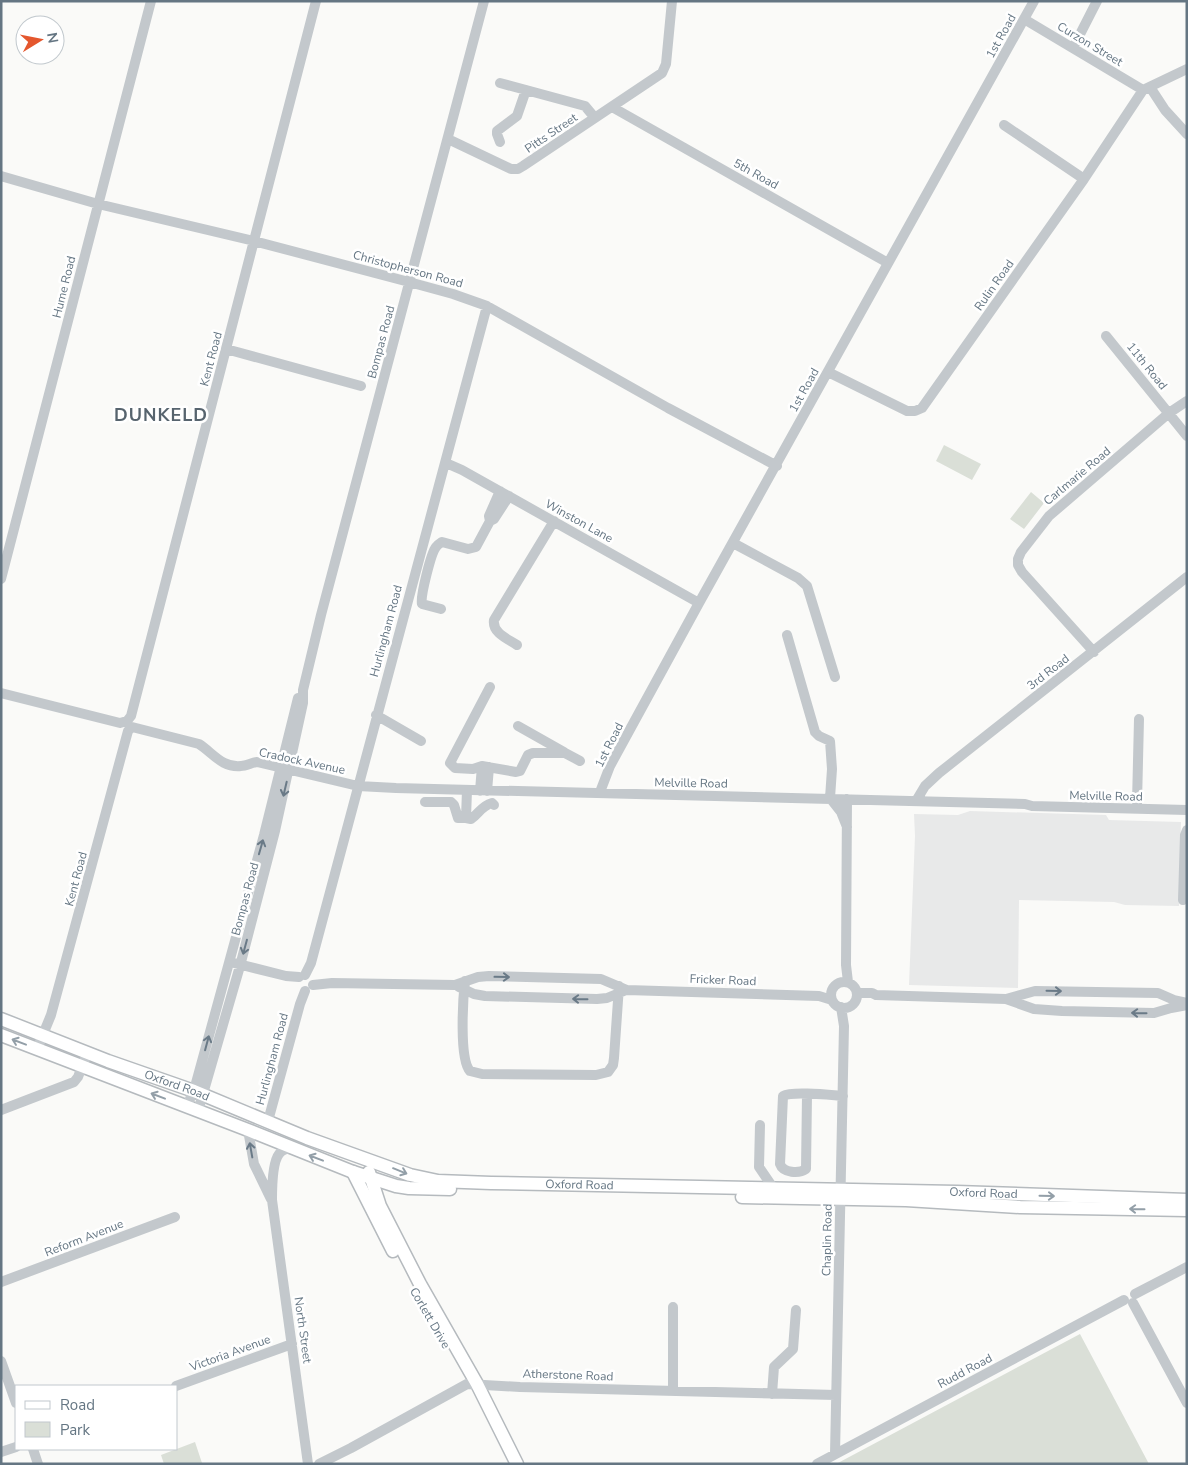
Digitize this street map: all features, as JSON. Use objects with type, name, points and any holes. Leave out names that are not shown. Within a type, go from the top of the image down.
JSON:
[{"type":"main road","name":"Oxford Road","points":[[1,1019],[108,1061],[199,1093],[354,1155],[416,1177],[438,1181],[774,1189],[1020,1207],[1187,1210]]},
{"type":"main road","name":"Oxford Road","points":[[1,1035],[352,1172],[396,1186],[421,1189],[841,1195],[957,1192],[1187,1200]]},
{"type":"main road","points":[[56,1056],[61,1043]]},
{"type":"main road","points":[[102,1074],[108,1061]]},
{"type":"main road","name":"Corlett Drive","points":[[354,1155],[365,1165],[380,1206],[472,1384],[517,1464]]},
{"type":"main road","name":"Corlett Drive","points":[[352,1172],[408,1279],[472,1384],[509,1464]]},
{"type":"main road","points":[[380,1206],[384,1194],[396,1186]]},
{"type":"street","name":"Hume Road","points":[[1,579],[151,1]]},
{"type":"street","name":"Kent Road","points":[[37,1049],[52,1015],[128,731],[316,1]]},
{"type":"street","name":"Bompas Road","points":[[199,1093],[229,961],[303,702],[303,690],[322,614],[484,1]]},
{"type":"street","name":"Pitts Street","points":[[448,139],[511,170],[518,169],[662,73],[666,64],[672,1]]},
{"type":"street","name":"1st Road","points":[[600,792],[610,766],[699,603],[1034,1]]},
{"type":"street","points":[[1073,48],[1097,1]]},
{"type":"street","name":"Curzon Street","points":[[1024,19],[1147,88]]},
{"type":"street","points":[[1187,68],[1147,88],[1187,134]]},
{"type":"street","points":[[500,83],[585,106],[596,118]]},
{"type":"street","name":"Rulin Road","points":[[828,372],[907,411],[915,411],[922,408],[1147,88]]},
{"type":"street","points":[[500,142],[497,131],[517,116],[526,90]]},
{"type":"street","name":"5th Road","points":[[612,107],[888,263]]},
{"type":"street","points":[[1004,125],[1084,179]]},
{"type":"street","name":"Christopherson Road","points":[[1,176],[98,204],[409,282],[487,306],[668,408],[776,466]]},
{"type":"street","name":"Hurlingham Road","points":[[268,1121],[487,306]]},
{"type":"street","name":"11th Road","points":[[1106,336],[1187,436]]},
{"type":"street","points":[[226,350],[361,386]]},
{"type":"street","name":"Carlmarie Road","points":[[1094,652],[1022,572],[1018,565],[1018,559],[1025,544],[1055,509],[1096,478],[1168,413],[1187,401]]},
{"type":"street","name":"Winston Lane","points":[[446,463],[554,521],[699,603]]},
{"type":"street","points":[[441,609],[422,604],[421,602],[422,591],[435,547],[442,542],[468,549],[474,548],[481,540],[490,521],[489,516],[505,494]]},
{"type":"street","points":[[518,645],[496,631],[493,625],[494,620],[554,521]]},
{"type":"street","points":[[733,543],[798,578],[807,586],[835,677]]},
{"type":"street","name":"3rd Road","points":[[916,801],[925,786],[939,773],[1187,577]]},
{"type":"street","points":[[787,635],[815,732],[830,741],[832,769],[830,798],[841,812],[847,827]]},
{"type":"street","points":[[490,688],[450,763],[455,768],[473,770],[485,767],[516,772],[520,771],[528,755],[533,753],[565,752]]},
{"type":"street","name":"Cradock Avenue","points":[[1,693],[129,724],[134,727],[199,744],[220,762],[226,764],[242,766],[257,762],[358,786]]},
{"type":"street","points":[[376,715],[421,741]]},
{"type":"street","points":[[1137,803],[1139,719]]},
{"type":"street","points":[[518,726],[580,761]]},
{"type":"street","points":[[484,791],[485,767]]},
{"type":"street","name":"Bompas Road","points":[[193,1109],[240,966],[275,831],[285,768]]},
{"type":"street","name":"Melville Road","points":[[358,786],[484,791],[830,798],[1187,810]]},
{"type":"street","name":"3rd Road","points":[[896,800],[925,786]]},
{"type":"street","points":[[466,818],[467,790]]},
{"type":"street","points":[[845,982],[843,968],[846,965],[847,799]]},
{"type":"street","name":"Melville Road","points":[[1024,804],[1032,801],[1187,805]]},
{"type":"street","points":[[425,802],[451,802],[454,805],[458,818],[471,819],[486,804],[492,803],[494,805]]},
{"type":"street","points":[[1183,900],[1184,835],[1187,830]]},
{"type":"street","name":"Fricker Road","points":[[229,961],[240,966],[305,982],[461,985],[485,996],[602,999],[622,990]]},
{"type":"street","name":"Fricker Road","points":[[461,985],[478,977],[489,976],[601,979],[622,990],[832,996]]},
{"type":"street","points":[[845,982],[834,987],[832,996],[838,1006],[845,1007],[857,996],[872,992],[876,995],[1006,999],[1035,991],[1158,993],[1187,1004]]},
{"type":"street","points":[[845,982],[855,987],[857,996]]},
{"type":"street","points":[[461,985],[465,1063],[470,1071],[482,1074],[596,1075],[608,1072],[613,1065],[622,990]]},
{"type":"street","points":[[1006,999],[1034,1010],[1062,1011],[1154,1013],[1187,1004]]},
{"type":"street","name":"Chaplin Road","points":[[836,1454],[845,1007]]},
{"type":"street","points":[[1,1110],[70,1084],[76,1080],[83,1067],[87,1053]]},
{"type":"street","points":[[807,1095],[806,1169],[802,1172],[784,1171],[780,1164],[782,1099],[785,1095],[788,1094],[843,1096]]},
{"type":"street","points":[[760,1125],[759,1168],[774,1189]]},
{"type":"street","name":"North Street","points":[[248,1130],[251,1155],[256,1171],[272,1200]]},
{"type":"street","name":"North Street","points":[[290,1148],[278,1154],[272,1200],[308,1464]]},
{"type":"street","points":[[256,1171],[268,1173],[275,1168]]},
{"type":"street","name":"Reform Avenue","points":[[1,1282],[175,1217]]},
{"type":"street","name":"Rudd Road","points":[[816,1464],[1131,1299],[1187,1267]]},
{"type":"street","points":[[1131,1299],[1187,1404]]},
{"type":"street","points":[[673,1307],[673,1391]]},
{"type":"street","points":[[772,1394],[774,1367],[792,1352],[794,1346],[796,1310]]},
{"type":"street","name":"Victoria Avenue","points":[[178,1385],[292,1344]]},
{"type":"street","points":[[1,1361],[15,1400]]},
{"type":"street","points":[[319,1464],[472,1384]]},
{"type":"street","name":"Atherstone Road","points":[[472,1384],[836,1396]]},
{"type":"street","points":[[1,1452],[15,1447]]},
{"type":"street","points":[[33,1450],[38,1464]]},
{"type":"shaded area","points":[[970,811],[1106,815],[1109,820],[1181,822],[1179,906],[1125,905],[1114,902],[1019,900],[1018,988],[909,985],[915,836],[914,814],[958,815]]},
{"type":"green space","points":[[944,445],[981,464],[972,480],[936,461]]},
{"type":"green space","points":[[1031,492],[1044,503],[1024,529],[1010,519]]},
{"type":"green space","points":[[1080,1334],[1149,1464],[836,1464]]},
{"type":"green space","points":[[195,1442],[202,1463],[164,1464],[161,1455]]},
{"type":"district","name":"DUNKELD","points":[[161,415]]}]
